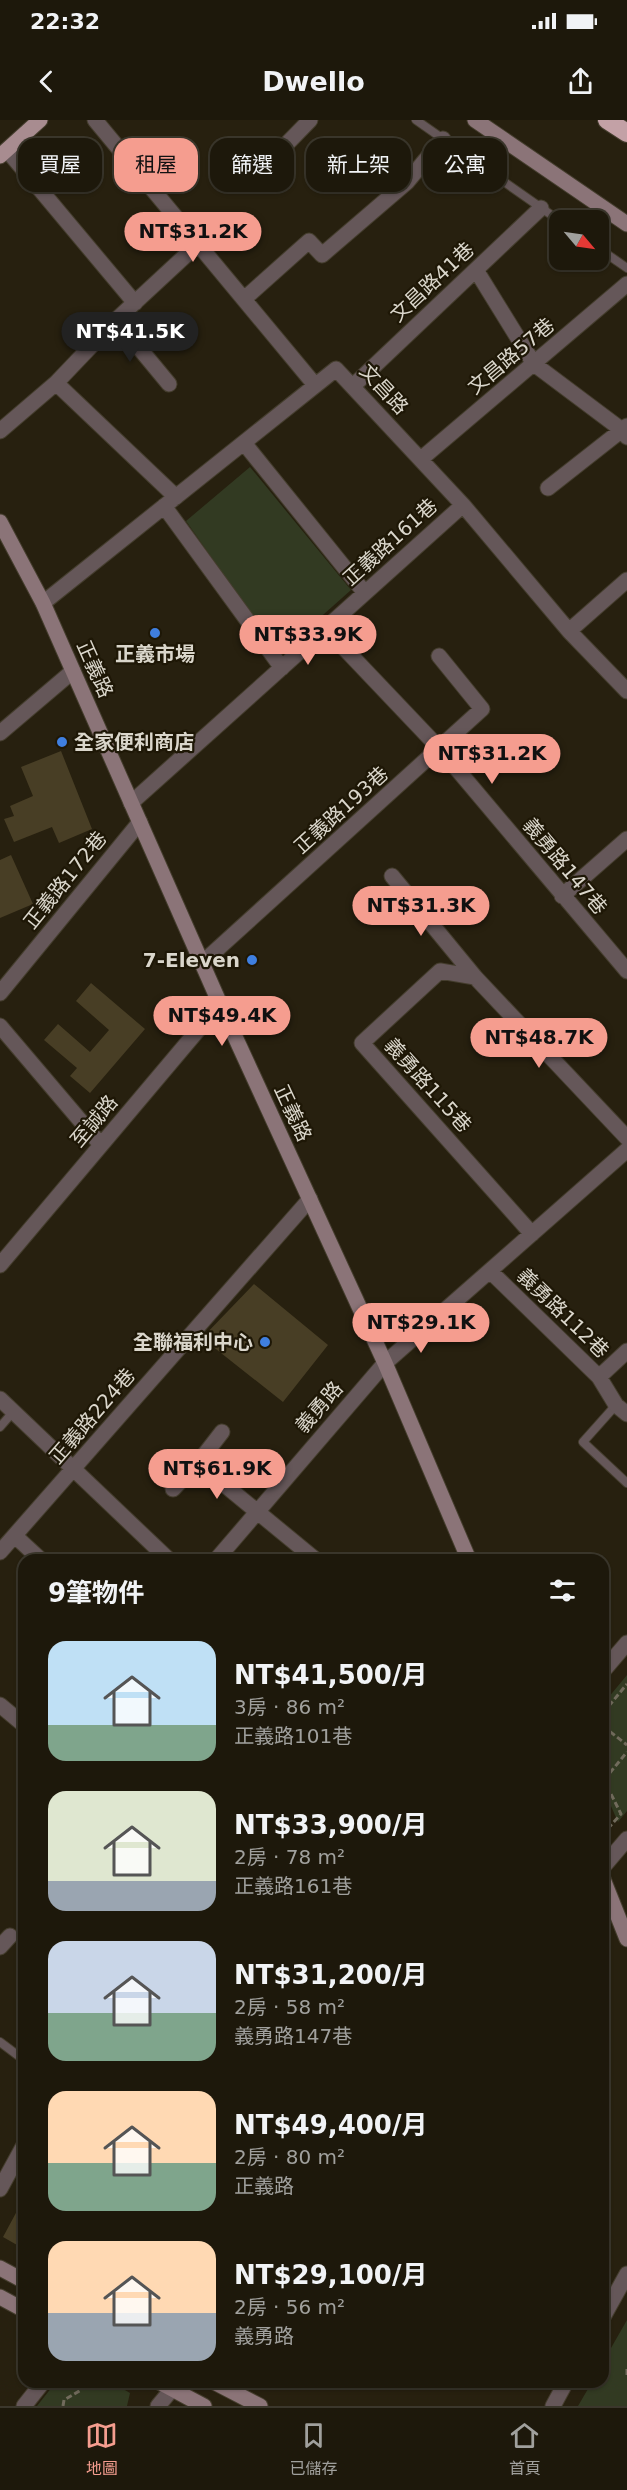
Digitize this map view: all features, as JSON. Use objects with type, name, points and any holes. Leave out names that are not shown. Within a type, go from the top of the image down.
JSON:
[{"type":"highway","points":[[607,120],[627,134]]},
{"type":"main road","points":[[3,153],[40,120]]},
{"type":"street","points":[[95,120],[315,385]]},
{"type":"street","points":[[292,138],[310,120]]},
{"type":"street","points":[[475,120],[627,224]]},
{"type":"street","points":[[3,153],[135,303]]},
{"type":"street","points":[[244,299],[309,241],[322,255],[407,182],[423,163]]},
{"type":"street","name":"文昌路41巷","points":[[352,386],[541,208]]},
{"type":"street","points":[[0,431],[56,383],[116,320],[198,244]]},
{"type":"street","points":[[476,270],[534,364],[625,431],[548,488]]},
{"type":"street","name":"文昌路57巷","points":[[421,459],[627,284]]},
{"type":"street","points":[[116,320],[169,384]]},
{"type":"street","name":"文昌路","points":[[43,603],[336,369],[463,505],[569,631],[627,691]]},
{"type":"street","points":[[56,383],[170,502],[282,668]]},
{"type":"street","points":[[244,443],[365,593]]},
{"type":"street","name":"正義路161巷","points":[[131,803],[463,505]]},
{"type":"street","name":"正義路","points":[[0,522],[43,603],[220,1004],[386,1363],[466,1554]]},
{"type":"street","points":[[569,631],[627,580]]},
{"type":"street","name":"義勇路147巷","points":[[325,628],[440,749],[627,971]]},
{"type":"street","name":"正義路193巷","points":[[202,963],[482,709],[439,656]]},
{"type":"street","points":[[0,733],[73,671]]},
{"type":"street","name":"正義路172巷","points":[[0,993],[140,822]]},
{"type":"street","points":[[562,896],[627,839]]},
{"type":"street","points":[[392,876],[475,977],[627,1138]]},
{"type":"street","name":"義勇路115巷","points":[[475,977],[440,971],[362,1043],[532,1234]]},
{"type":"street","name":"至誠路","points":[[0,1265],[220,1004]]},
{"type":"street","points":[[0,1026],[101,1145]]},
{"type":"street","name":"義勇路","points":[[221,1554],[386,1363],[627,1150]]},
{"type":"street","name":"正義路224巷","points":[[0,1552],[310,1199]]},
{"type":"street","name":"義勇路112巷","points":[[490,1272],[599,1377],[622,1409]]},
{"type":"street","points":[[599,1377],[627,1351]]},
{"type":"street","points":[[0,1399],[163,1554]]},
{"type":"street","points":[[173,1490],[222,1432]]},
{"type":"street","points":[[198,1463],[309,1554]]},
{"type":"street","points":[[15,1536],[34,1554]]},
{"type":"street","points":[[609,1664],[627,1643]]},
{"type":"street","points":[[0,1705],[18,1720]]},
{"type":"street","points":[[609,1860],[627,1839]]},
{"type":"street","points":[[609,1894],[627,1939]]},
{"type":"street","points":[[0,2189],[18,2156]]},
{"type":"street","points":[[0,2269],[18,2279]]},
{"type":"street","points":[[609,2306],[627,2274]]},
{"type":"street","points":[[0,2297],[18,2307]]},
{"type":"street","points":[[24,2406],[38,2388]]},
{"type":"street","points":[[158,2406],[168,2388]]},
{"type":"street","points":[[176,2388],[204,2406]]},
{"type":"street","points":[[226,2388],[260,2406]]},
{"type":"street","points":[[553,2406],[563,2388]]},
{"type":"lane","points":[[416,120],[440,138]]},
{"type":"lane","points":[[507,184],[549,213]]},
{"type":"lane","points":[[609,256],[627,268]]},
{"type":"lane","points":[[622,1409],[583,1442],[627,1483]]},
{"type":"lane","points":[[0,1427],[13,1412]]},
{"type":"lane","points":[[0,2042],[18,2056]]},
{"type":"path","points":[[609,1706],[627,1684]]},
{"type":"path","points":[[609,1731],[627,1745]]},
{"type":"path","points":[[609,1773],[627,1752]]},
{"type":"path","points":[[609,1789],[621,1814],[609,1827]]},
{"type":"path","points":[[627,2369],[627,2375]]},
{"type":"path","points":[[63,2406],[64,2400],[82,2388]]},
{"type":"green space","points":[[250,467],[351,590],[279,654],[186,521]]},
{"type":"green space","points":[[627,1675],[627,1811],[618,1822],[609,1802],[609,1697]]},
{"type":"green space","points":[[627,2320],[627,2406],[578,2406],[588,2388],[609,2388],[609,2352]]},
{"type":"green space","points":[[51,2388],[121,2388],[130,2393],[127,2406],[37,2406]]},
{"type":"building","points":[[61,751],[92,829],[59,843],[52,827],[14,842],[4,819],[14,816],[10,806],[33,796],[21,767]]},
{"type":"building","points":[[11,855],[33,904],[0,918],[0,860]]},
{"type":"building","points":[[91,983],[145,1029],[90,1093],[70,1076],[77,1068],[44,1040],[58,1024],[90,1052],[109,1030],[76,1001]]},
{"type":"building","name":"全聯福利中心","points":[[254,1284],[328,1345],[283,1402],[202,1338]]},
{"type":"building","points":[[18,2209],[18,2246],[3,2237]]},
{"type":"place","name":"正義市場","points":[[155,633]]},
{"type":"place","name":"全家便利商店","points":[[62,742]]},
{"type":"place","name":"7-Eleven","points":[[252,960]]},
{"type":"place","name":"全聯福利中心","points":[[265,1342]]}]
